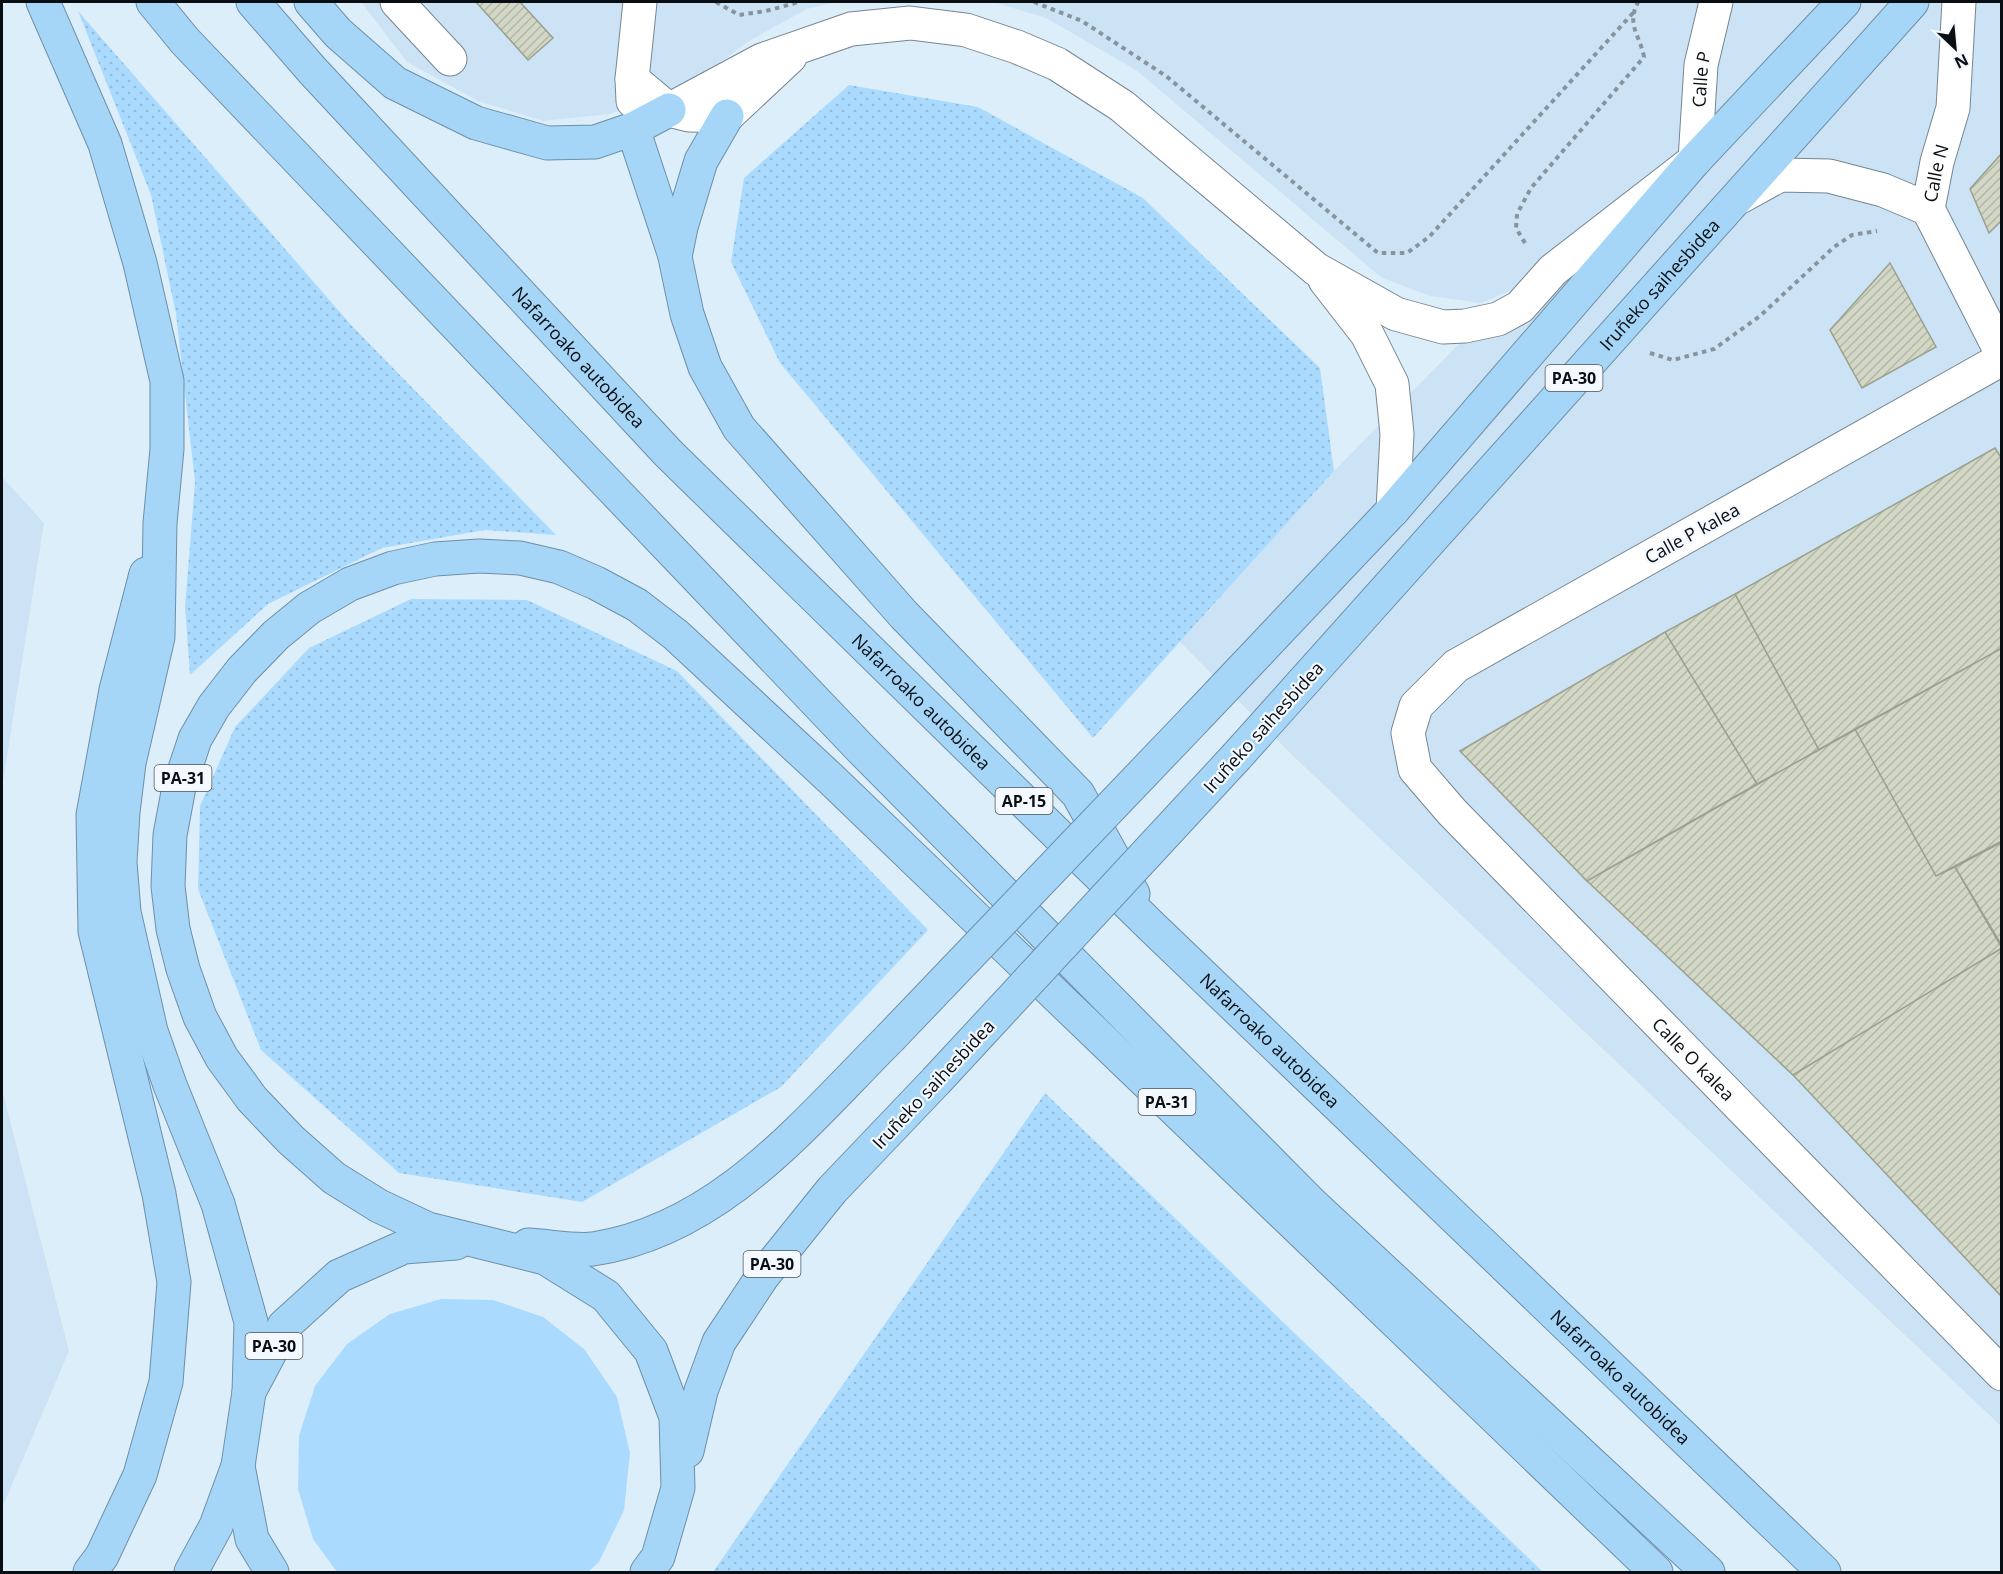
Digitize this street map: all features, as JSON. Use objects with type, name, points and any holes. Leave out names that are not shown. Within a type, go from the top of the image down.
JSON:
[{"type":"highway","points":[[42,2],[105,144],[140,263],[167,381],[167,449],[160,522],[158,637],[129,763],[120,862],[124,912],[151,1031],[218,1204],[251,1322],[249,1392]]},
{"type":"highway","points":[[153,2],[185,41],[862,750],[1311,1203],[1708,1572]]},
{"type":"highway","name":"Nafarroako autobidea","points":[[253,2],[312,70],[668,453],[1150,925],[1824,1572]]},
{"type":"highway","points":[[311,2],[338,33],[395,83],[476,123],[547,143],[595,142],[633,129],[669,110]]},
{"type":"highway","name":"PA-30","points":[[191,1572],[216,1526],[238,1466],[249,1392],[284,1326],[339,1276],[404,1247],[476,1241],[591,1249],[634,1239],[678,1222],[722,1197],[758,1169],[890,1038],[1393,510],[1695,160],[1844,2]]},
{"type":"highway","name":"Iruñeko saihesbidea","points":[[678,1488],[701,1391],[719,1342],[762,1277],[832,1190],[1237,756],[1912,2]]},
{"type":"highway","points":[[675,257],[681,227],[701,161],[727,116]]},
{"type":"highway","points":[[633,129],[675,257],[687,314],[705,367],[739,428],[904,615],[1078,794],[1150,925]]},
{"type":"highway","points":[[90,1572],[102,1556],[140,1474],[166,1382],[174,1282],[159,1194],[95,931],[94,885],[93,815],[116,690],[160,522]]},
{"type":"highway","name":"PA-31","points":[[476,1241],[428,1229],[379,1206],[334,1178],[291,1140],[252,1099],[222,1058],[200,1017],[183,969],[173,929],[168,886],[170,835],[180,787],[195,739],[214,706],[242,670],[276,635],[309,608],[350,584],[403,566],[435,559],[479,556],[520,558],[558,567],[596,583],[637,606],[676,635],[831,779],[1656,1572]]},
{"type":"highway","name":"PA-30","points":[[476,1241],[545,1258],[596,1289],[606,1296],[651,1351],[676,1417],[678,1488],[658,1557],[646,1572]]},
{"type":"highway","name":"PA-30","points":[[238,1466],[252,1539],[272,1572]]},
{"type":"street","points":[[397,2],[450,59]]},
{"type":"street","points":[[633,129],[632,79],[640,2]]},
{"type":"street","name":"Calle P","points":[[1695,160],[1701,65],[1716,2]]},
{"type":"street","name":"Calle N","points":[[1731,202],[1780,175],[1829,176],[1883,190],[1928,209],[1937,162],[1953,108],[1959,2]]},
{"type":"street","points":[[669,110],[762,60],[851,29],[910,23],[966,30],[1017,47],[1057,64],[1122,106],[1316,269],[1396,314],[1443,327],[1465,326],[1498,319],[1520,307],[1553,270],[1695,160]]},
{"type":"street","points":[[632,79],[669,110],[689,115],[727,116],[800,48]]},
{"type":"street","points":[[1928,209],[2001,354]]},
{"type":"street","points":[[1316,269],[1367,334],[1392,384],[1397,434],[1393,510]]},
{"type":"street","name":"Calle P kalea","points":[[1408,733],[1416,706],[1456,666],[2001,359]]},
{"type":"street","name":"Calle O kalea","points":[[1408,733],[1415,769],[1452,812],[2001,1374]]},
{"type":"path","points":[[717,2],[739,15],[766,11],[799,2]]},
{"type":"path","points":[[1034,2],[1082,21],[1166,76],[1378,253],[1407,253],[1429,237],[1633,13],[1638,2]]},
{"type":"path","points":[[1528,246],[1516,228],[1517,214],[1531,188],[1644,57],[1642,45],[1634,32],[1633,13]]},
{"type":"path","points":[[1650,353],[1673,360],[1714,349],[1760,316],[1834,247],[1852,235],[1876,231],[1885,235]]},
{"type":"shaded area","points":[[361,2],[837,2],[807,9],[749,41],[702,76],[610,114],[543,121],[478,101],[407,62]]},
{"type":"shaded area","points":[[993,2],[2001,2],[2001,1426],[1290,753],[1180,642],[1334,471],[1512,290],[1481,303],[1430,296],[1382,278],[1136,70],[1046,18]]},
{"type":"shaded area","points":[[78,11],[352,326],[556,535],[485,530],[382,548],[268,604],[190,675],[185,607],[195,482],[176,314],[151,195]]},
{"type":"shaded area","points":[[849,85],[978,107],[1143,198],[1320,368],[1334,471],[1093,738],[780,363],[731,262],[744,178]]},
{"type":"shaded area","points":[[2,477],[44,523],[2,788]]},
{"type":"shaded area","points":[[411,599],[527,600],[677,671],[928,930],[781,1087],[582,1202],[399,1173],[261,1050],[198,889],[200,806],[235,727],[309,648]]},
{"type":"shaded area","points":[[2,1089],[69,1351],[2,1508]]},
{"type":"shaded area","points":[[1045,1093],[1543,1572],[713,1572]]},
{"type":"shaded area","points":[[441,1299],[493,1300],[543,1317],[584,1349],[617,1397],[630,1453],[624,1510],[599,1562],[588,1572],[337,1572],[313,1539],[298,1489],[299,1436],[315,1386],[347,1344],[390,1314]]},
{"type":"building","points":[[476,2],[520,2],[553,38],[528,60]]},
{"type":"building","points":[[2002,153],[2002,225],[2000,222],[1989,233],[1970,189]]},
{"type":"building","points":[[1890,263],[1936,347],[1862,388],[1830,330]]},
{"type":"building","points":[[1995,448],[2002,459],[2002,648],[1819,750],[1735,594]]},
{"type":"building","points":[[1735,594],[1819,750],[1757,784],[1665,632]]},
{"type":"building","points":[[1665,632],[1757,784],[1587,881],[1460,751]]},
{"type":"building","points":[[2002,648],[2002,841],[1936,876],[1855,729]]},
{"type":"building","points":[[1855,729],[1936,876],[1955,867],[2002,948],[1793,1075],[1587,881]]},
{"type":"building","points":[[2002,842],[2002,946],[1955,867]]},
{"type":"building","points":[[2002,948],[2002,1297],[1793,1075]]}]
